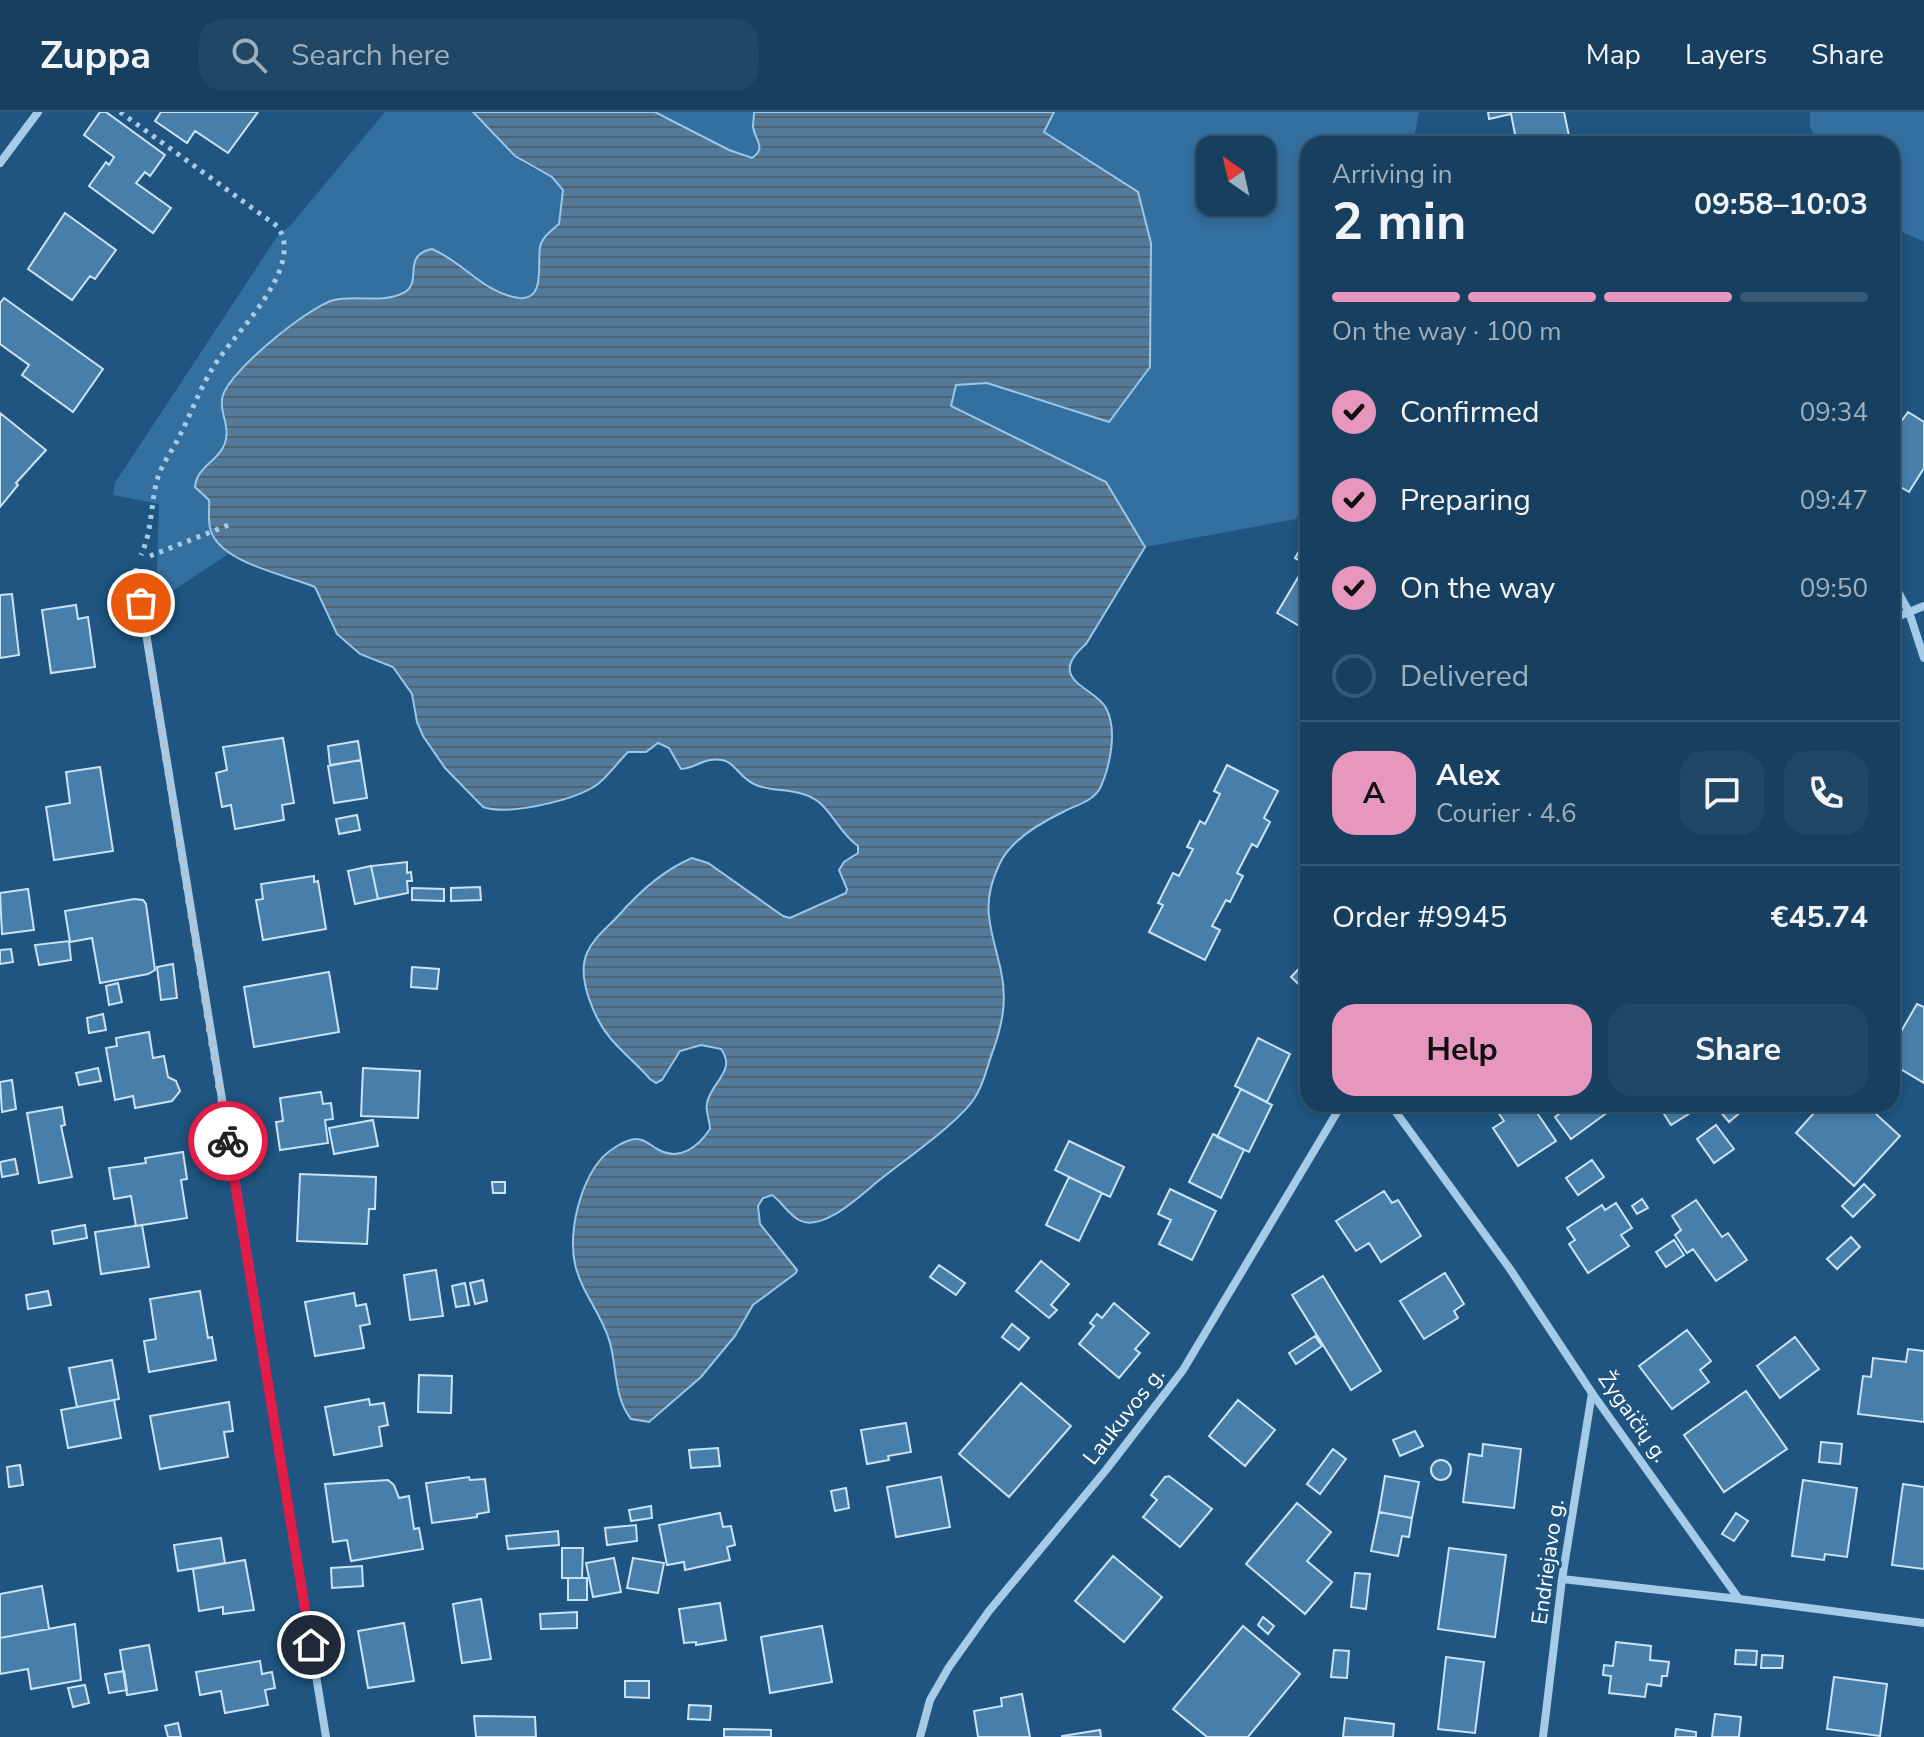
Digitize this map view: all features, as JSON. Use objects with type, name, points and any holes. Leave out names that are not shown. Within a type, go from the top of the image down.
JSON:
[{"type":"street","points":[[0,163],[38,112]]},
{"type":"street","points":[[136,572],[326,1737]]},
{"type":"street","points":[[1900,596],[1909,612],[1924,658]]},
{"type":"street","points":[[1900,616],[1924,606]]},
{"type":"street","name":"Laukuvos g.","points":[[920,1737],[930,1700],[989,1611],[1106,1470],[1183,1370],[1337,1112]]},
{"type":"street","name":"Žygaičių g.","points":[[1396,1112],[1510,1269],[1592,1393],[1739,1599]]},
{"type":"street","name":"Endriejavo g.","points":[[1543,1737],[1562,1579],[1592,1393]]},
{"type":"street","points":[[1562,1579],[1924,1623]]},
{"type":"path","points":[[120,112],[284,234],[286,245],[275,280],[257,313],[219,358],[158,476],[149,539],[138,561],[231,524]]},
{"type":"shaded area","points":[[385,112],[473,112],[515,155],[559,184],[564,195],[562,216],[541,247],[537,290],[529,298],[517,299],[489,287],[441,253],[416,258],[414,282],[406,292],[353,300],[300,320],[255,355],[222,409],[226,433],[222,448],[197,477],[201,494],[210,501],[215,536],[230,553],[162,598],[157,569],[159,504],[113,495],[115,483],[278,235],[290,226]]},
{"type":"shaded area","points":[[473,112],[655,112],[729,150],[752,158],[759,151],[753,127],[754,112],[1054,112],[1044,132],[1138,192],[1151,243],[1150,367],[1109,422],[987,383],[956,385],[951,406],[1106,482],[1145,547],[1070,666],[1076,682],[1100,701],[1109,715],[1111,748],[1101,786],[1088,800],[1026,833],[1004,856],[993,880],[989,918],[1003,981],[1004,1000],[1000,1029],[981,1087],[966,1109],[943,1131],[830,1217],[808,1223],[792,1215],[772,1195],[763,1198],[758,1206],[760,1224],[797,1270],[796,1273],[753,1305],[735,1336],[701,1377],[649,1422],[631,1419],[622,1402],[607,1333],[575,1264],[573,1234],[576,1217],[594,1169],[616,1146],[640,1139],[674,1154],[688,1150],[700,1141],[710,1129],[709,1096],[726,1064],[721,1049],[701,1045],[680,1051],[662,1080],[656,1083],[650,1079],[611,1039],[599,1021],[586,986],[584,963],[587,953],[597,937],[644,890],[662,875],[692,858],[708,863],[790,918],[846,893],[839,870],[844,862],[858,853],[858,846],[814,799],[756,785],[727,761],[711,760],[681,769],[669,748],[658,743],[646,752],[628,752],[598,784],[574,796],[525,808],[483,807],[445,768],[423,736],[412,694],[393,667],[360,654],[337,634],[315,587],[241,560],[217,542],[211,531],[209,500],[195,487],[199,474],[225,443],[227,431],[222,401],[229,384],[272,341],[322,305],[334,300],[385,298],[401,294],[412,284],[417,258],[432,249],[506,295],[519,298],[533,294],[537,288],[541,243],[559,224],[563,190],[552,177],[515,156]]},
{"type":"shaded area","points":[[655,112],[754,112],[753,127],[759,151],[752,158],[729,150]]},
{"type":"shaded area","points":[[1054,112],[1419,112],[1414,136],[1300,136],[1300,510],[1296,519],[1145,547],[1106,482],[951,406],[956,385],[987,383],[1109,421],[1150,300],[1151,243],[1138,192],[1043,132]]},
{"type":"shaded area","points":[[1810,112],[1924,112],[1924,242],[1900,231],[1900,136],[1814,136]]},
{"type":"building","points":[[100,112],[106,112],[165,155],[150,176],[145,172],[136,183],[171,208],[153,233],[89,186],[106,162],[109,165],[114,157],[84,135]]},
{"type":"building","points":[[161,112],[258,112],[228,153],[195,131],[187,143],[155,121]]},
{"type":"building","points":[[1488,112],[1564,112],[1569,136],[1515,136],[1511,114],[1489,119]]},
{"type":"building","points":[[65,213],[116,250],[95,279],[90,276],[72,300],[28,269]]},
{"type":"building","points":[[4,298],[103,369],[73,412],[22,375],[29,365],[0,344],[0,303]]},
{"type":"building","points":[[1908,412],[1924,422],[1924,468],[1909,492],[1900,487],[1900,423]]},
{"type":"building","points":[[0,413],[46,450],[16,483],[18,485],[0,507]]},
{"type":"building","points":[[1300,574],[1300,626],[1277,613]]},
{"type":"building","points":[[12,594],[19,655],[0,658],[0,595]]},
{"type":"building","points":[[76,605],[78,619],[88,617],[95,667],[51,673],[42,610]]},
{"type":"building","points":[[283,738],[294,803],[282,805],[284,820],[235,829],[231,805],[222,807],[216,773],[227,770],[223,747]]},
{"type":"building","points":[[358,741],[361,760],[330,765],[328,746]]},
{"type":"building","points":[[361,760],[367,798],[334,803],[328,766]]},
{"type":"building","points":[[1227,765],[1278,791],[1264,818],[1270,822],[1257,847],[1252,844],[1237,873],[1243,876],[1230,902],[1226,900],[1212,926],[1220,930],[1205,960],[1149,932],[1163,905],[1158,903],[1173,873],[1179,876],[1193,849],[1187,847],[1200,821],[1205,824],[1220,794],[1214,791]]},
{"type":"building","points":[[100,767],[113,851],[54,860],[46,807],[70,803],[66,772]]},
{"type":"building","points":[[357,815],[360,830],[339,834],[336,819]]},
{"type":"building","points":[[407,862],[407,873],[411,872],[412,881],[407,881],[408,893],[378,899],[371,866]]},
{"type":"building","points":[[371,866],[378,899],[355,904],[348,871]]},
{"type":"building","points":[[314,876],[314,882],[318,881],[326,929],[263,940],[256,900],[263,899],[261,884]]},
{"type":"building","points":[[480,887],[481,900],[451,901],[451,888]]},
{"type":"building","points":[[412,888],[444,889],[444,901],[412,900]]},
{"type":"building","points":[[28,889],[34,930],[2,934],[0,893]]},
{"type":"building","points":[[143,900],[146,904],[155,970],[100,983],[92,938],[70,942],[65,911]]},
{"type":"building","points":[[69,941],[71,960],[39,965],[35,945]]},
{"type":"building","points":[[11,949],[13,962],[0,964],[0,950]]},
{"type":"building","points":[[173,964],[177,998],[161,1000],[157,967]]},
{"type":"building","points":[[412,967],[439,969],[437,989],[411,987]]},
{"type":"building","points":[[1300,967],[1300,985],[1291,977]]},
{"type":"building","points":[[329,972],[339,1032],[254,1047],[244,987]]},
{"type":"building","points":[[118,983],[122,1002],[109,1005],[106,986]]},
{"type":"building","points":[[1917,1004],[1924,1007],[1924,1083],[1900,1069],[1900,1033]]},
{"type":"building","points":[[103,1014],[106,1030],[89,1033],[87,1018]]},
{"type":"building","points":[[149,1032],[153,1058],[164,1056],[168,1077],[176,1081],[180,1091],[172,1101],[135,1108],[133,1096],[115,1100],[106,1048],[117,1046],[116,1038]]},
{"type":"building","points":[[1258,1038],[1290,1054],[1267,1102],[1235,1086]]},
{"type":"building","points":[[98,1068],[101,1081],[79,1085],[76,1073]]},
{"type":"building","points":[[363,1068],[420,1071],[418,1118],[361,1116]]},
{"type":"building","points":[[12,1080],[16,1109],[2,1112],[0,1082]]},
{"type":"building","points":[[1241,1089],[1272,1105],[1249,1152],[1217,1137]]},
{"type":"building","points":[[321,1092],[323,1104],[331,1103],[333,1119],[325,1120],[328,1143],[280,1150],[276,1122],[283,1121],[280,1098]]},
{"type":"building","points":[[62,1107],[65,1125],[61,1126],[72,1177],[39,1183],[27,1113]]},
{"type":"building","points":[[1498,1112],[1536,1112],[1556,1141],[1518,1166],[1493,1128],[1504,1121]]},
{"type":"building","points":[[1562,1112],[1608,1112],[1571,1139],[1555,1117]]},
{"type":"building","points":[[1667,1112],[1692,1112],[1671,1125],[1664,1114]]},
{"type":"building","points":[[1721,1112],[1741,1112],[1729,1122]]},
{"type":"building","points":[[1815,1112],[1874,1112],[1900,1136],[1854,1186],[1796,1133]]},
{"type":"building","points":[[373,1120],[378,1146],[334,1154],[329,1128]]},
{"type":"building","points":[[1716,1125],[1734,1149],[1714,1163],[1697,1139]]},
{"type":"building","points":[[1213,1134],[1244,1150],[1221,1198],[1189,1182]]},
{"type":"building","points":[[1069,1141],[1124,1167],[1110,1197],[1055,1170]]},
{"type":"building","points":[[183,1152],[187,1179],[181,1180],[187,1218],[136,1226],[131,1196],[114,1199],[109,1168],[146,1163],[145,1158]]},
{"type":"building","points":[[15,1159],[18,1174],[2,1177],[0,1162]]},
{"type":"building","points":[[1592,1160],[1604,1177],[1578,1195],[1566,1178]]},
{"type":"building","points":[[300,1174],[376,1177],[375,1209],[369,1209],[367,1244],[297,1241]]},
{"type":"building","points":[[1069,1177],[1102,1193],[1079,1241],[1046,1225]]},
{"type":"building","points":[[492,1182],[505,1182],[505,1193],[493,1193]]},
{"type":"building","points":[[1864,1184],[1875,1195],[1853,1217],[1842,1206]]},
{"type":"building","points":[[1170,1189],[1216,1211],[1192,1260],[1159,1244],[1171,1220],[1158,1214]]},
{"type":"building","points":[[1384,1191],[1392,1203],[1398,1200],[1421,1236],[1381,1262],[1369,1243],[1356,1251],[1336,1221]]},
{"type":"building","points":[[1642,1199],[1648,1208],[1637,1214],[1632,1206]]},
{"type":"building","points":[[1696,1200],[1722,1237],[1728,1233],[1747,1260],[1716,1281],[1693,1249],[1687,1253],[1675,1235],[1681,1230],[1672,1216]]},
{"type":"building","points":[[1616,1203],[1632,1228],[1621,1235],[1629,1246],[1588,1273],[1569,1244],[1575,1240],[1567,1228],[1602,1205],[1605,1210]]},
{"type":"building","points":[[85,1225],[87,1238],[54,1244],[52,1231]]},
{"type":"building","points":[[142,1225],[149,1267],[101,1274],[95,1232]]},
{"type":"building","points":[[1851,1237],[1860,1247],[1837,1269],[1827,1259]]},
{"type":"building","points":[[1674,1240],[1684,1255],[1666,1267],[1656,1252]]},
{"type":"building","points":[[1041,1261],[1069,1284],[1051,1305],[1057,1310],[1049,1318],[1016,1291]]},
{"type":"building","points":[[939,1265],[965,1283],[956,1295],[930,1277]]},
{"type":"building","points":[[436,1270],[443,1316],[410,1320],[404,1275]]},
{"type":"building","points":[[1445,1273],[1464,1304],[1454,1311],[1458,1318],[1424,1339],[1400,1301]]},
{"type":"building","points":[[1323,1276],[1381,1371],[1351,1390],[1292,1295]]},
{"type":"building","points":[[483,1280],[487,1301],[475,1304],[470,1283]]},
{"type":"building","points":[[465,1283],[469,1305],[456,1307],[452,1286]]},
{"type":"building","points":[[48,1291],[51,1305],[28,1309],[26,1295]]},
{"type":"building","points":[[200,1291],[208,1338],[212,1337],[216,1360],[149,1372],[144,1341],[156,1339],[150,1299]]},
{"type":"building","points":[[354,1293],[356,1306],[366,1304],[370,1324],[360,1326],[364,1348],[315,1356],[305,1302]]},
{"type":"building","points":[[1114,1303],[1149,1333],[1135,1349],[1140,1353],[1119,1378],[1079,1344],[1094,1326],[1090,1323],[1097,1314],[1102,1318]]},
{"type":"building","points":[[1012,1324],[1029,1338],[1019,1350],[1002,1337]]},
{"type":"building","points":[[1687,1330],[1711,1361],[1700,1370],[1709,1382],[1672,1409],[1639,1366]]},
{"type":"building","points":[[1315,1336],[1322,1346],[1296,1364],[1289,1353]]},
{"type":"building","points":[[1795,1337],[1819,1369],[1780,1398],[1757,1366]]},
{"type":"building","points":[[1908,1349],[1924,1351],[1924,1422],[1858,1414],[1863,1376],[1871,1377],[1873,1358],[1906,1362]]},
{"type":"building","points":[[112,1360],[119,1399],[77,1407],[69,1368]]},
{"type":"building","points":[[419,1375],[452,1376],[451,1413],[418,1412]]},
{"type":"building","points":[[1021,1383],[1071,1426],[1009,1497],[959,1454]]},
{"type":"building","points":[[1746,1391],[1787,1449],[1724,1492],[1684,1435]]},
{"type":"building","points":[[369,1399],[370,1405],[384,1403],[388,1425],[379,1427],[382,1446],[334,1455],[325,1407]]},
{"type":"building","points":[[114,1400],[121,1438],[68,1448],[61,1410]]},
{"type":"building","points":[[1238,1400],[1275,1430],[1245,1466],[1209,1436]]},
{"type":"building","points":[[229,1402],[233,1431],[224,1432],[228,1457],[160,1469],[150,1416]]},
{"type":"building","points":[[906,1423],[911,1452],[867,1464],[861,1430]]},
{"type":"building","points":[[1415,1431],[1423,1446],[1400,1456],[1393,1440]]},
{"type":"building","points":[[1821,1442],[1842,1444],[1840,1464],[1819,1462]]},
{"type":"building","points":[[1483,1444],[1521,1449],[1514,1508],[1463,1502],[1469,1454],[1482,1456]]},
{"type":"building","points":[[718,1448],[720,1466],[691,1468],[689,1450]]},
{"type":"building","points":[[1333,1449],[1346,1459],[1320,1494],[1307,1484]]},
{"type":"building","points":[[1441,1460],[1448,1463],[1451,1470],[1448,1477],[1441,1480],[1434,1477],[1431,1470],[1434,1463]]},
{"type":"building","points":[[20,1465],[23,1485],[9,1487],[7,1467]]},
{"type":"building","points":[[1169,1476],[1212,1509],[1180,1547],[1143,1517],[1157,1500],[1151,1495]]},
{"type":"building","points":[[1385,1476],[1419,1482],[1412,1518],[1379,1512]]},
{"type":"building","points":[[469,1477],[470,1480],[485,1479],[489,1512],[477,1514],[477,1517],[432,1523],[426,1483]]},
{"type":"building","points":[[941,1477],[950,1527],[896,1537],[887,1487]]},
{"type":"building","points":[[388,1480],[394,1485],[399,1498],[409,1496],[414,1529],[419,1528],[423,1549],[351,1561],[347,1540],[333,1542],[325,1484]]},
{"type":"building","points":[[1803,1480],[1857,1488],[1847,1557],[1825,1554],[1824,1560],[1792,1556]]},
{"type":"building","points":[[1903,1484],[1924,1487],[1924,1569],[1892,1565]]},
{"type":"building","points":[[846,1488],[849,1508],[835,1511],[831,1491]]},
{"type":"building","points":[[1297,1503],[1331,1532],[1307,1561],[1332,1582],[1305,1614],[1246,1564]]},
{"type":"building","points":[[651,1506],[652,1518],[631,1521],[629,1510]]},
{"type":"building","points":[[1379,1512],[1412,1518],[1409,1537],[1402,1536],[1398,1556],[1371,1551]]},
{"type":"building","points":[[720,1513],[723,1527],[731,1526],[735,1545],[727,1547],[730,1560],[685,1570],[684,1562],[667,1565],[659,1525]]},
{"type":"building","points":[[1736,1513],[1748,1521],[1734,1541],[1722,1534]]},
{"type":"building","points":[[636,1525],[637,1541],[607,1545],[605,1528]]},
{"type":"building","points":[[558,1531],[559,1545],[508,1549],[506,1536]]},
{"type":"building","points":[[221,1538],[225,1563],[178,1571],[174,1545]]},
{"type":"building","points":[[562,1548],[583,1548],[582,1578],[562,1578]]},
{"type":"building","points":[[1449,1548],[1506,1555],[1495,1637],[1438,1629]]},
{"type":"building","points":[[1113,1556],[1162,1597],[1124,1642],[1075,1601]]},
{"type":"building","points":[[614,1558],[621,1592],[593,1597],[586,1563]]},
{"type":"building","points":[[633,1558],[664,1563],[658,1593],[627,1588]]},
{"type":"building","points":[[245,1560],[254,1610],[223,1614],[223,1607],[199,1611],[193,1569]]},
{"type":"building","points":[[362,1566],[363,1586],[332,1588],[331,1568]]},
{"type":"building","points":[[1355,1573],[1370,1574],[1366,1609],[1351,1607]]},
{"type":"building","points":[[568,1578],[587,1578],[587,1600],[568,1600]]},
{"type":"building","points":[[42,1586],[49,1629],[0,1638],[0,1594]]},
{"type":"building","points":[[481,1599],[491,1659],[462,1663],[453,1604]]},
{"type":"building","points":[[720,1603],[726,1640],[696,1645],[696,1642],[684,1643],[679,1609]]},
{"type":"building","points":[[577,1612],[577,1628],[541,1629],[540,1614]]},
{"type":"building","points":[[1263,1617],[1274,1626],[1268,1634],[1258,1625]]},
{"type":"building","points":[[404,1623],[414,1681],[368,1688],[358,1631]]},
{"type":"building","points":[[75,1624],[81,1680],[31,1689],[28,1669],[0,1674],[0,1638]]},
{"type":"building","points":[[822,1626],[832,1682],[770,1693],[761,1637]]},
{"type":"building","points":[[1243,1626],[1300,1674],[1248,1737],[1207,1737],[1173,1709]]},
{"type":"building","points":[[1616,1642],[1651,1646],[1650,1660],[1669,1662],[1667,1676],[1662,1676],[1661,1686],[1647,1684],[1645,1697],[1609,1693],[1611,1676],[1603,1675],[1604,1665],[1613,1666]]},
{"type":"building","points":[[149,1645],[157,1690],[127,1695],[120,1650]]},
{"type":"building","points":[[1334,1650],[1349,1651],[1347,1678],[1331,1677]]},
{"type":"building","points":[[1736,1650],[1757,1651],[1756,1665],[1735,1664]]},
{"type":"building","points":[[1762,1655],[1783,1656],[1782,1668],[1761,1668]]},
{"type":"building","points":[[1446,1657],[1484,1662],[1475,1733],[1438,1729]]},
{"type":"building","points":[[260,1661],[262,1674],[272,1672],[275,1688],[265,1690],[268,1705],[225,1713],[221,1691],[200,1695],[196,1672]]},
{"type":"building","points":[[124,1671],[127,1690],[109,1693],[105,1674]]},
{"type":"building","points":[[1834,1677],[1887,1684],[1880,1736],[1827,1729]]},
{"type":"building","points":[[625,1681],[649,1681],[649,1698],[625,1697]]},
{"type":"building","points":[[85,1685],[89,1703],[73,1707],[68,1688]]},
{"type":"building","points":[[1022,1694],[1030,1737],[978,1737],[974,1711],[1002,1706],[1001,1698]]},
{"type":"building","points":[[689,1705],[711,1706],[710,1720],[688,1719]]},
{"type":"building","points":[[1715,1714],[1741,1717],[1739,1737],[1712,1737]]},
{"type":"building","points":[[474,1716],[535,1717],[536,1737],[476,1737]]},
{"type":"building","points":[[1345,1718],[1394,1724],[1393,1737],[1343,1737]]},
{"type":"building","points":[[178,1723],[181,1737],[168,1737],[165,1726]]},
{"type":"building","points":[[724,1729],[771,1730],[771,1737],[724,1737]]},
{"type":"building","points":[[1676,1729],[1696,1732],[1696,1737],[1675,1737]]},
{"type":"building","points":[[1100,1730],[1101,1737],[1062,1737],[1062,1736]]},
{"type":"way so far","points":[[141,603],[228,1141]]},
{"type":"route","points":[[228,1141],[311,1645]]}]
